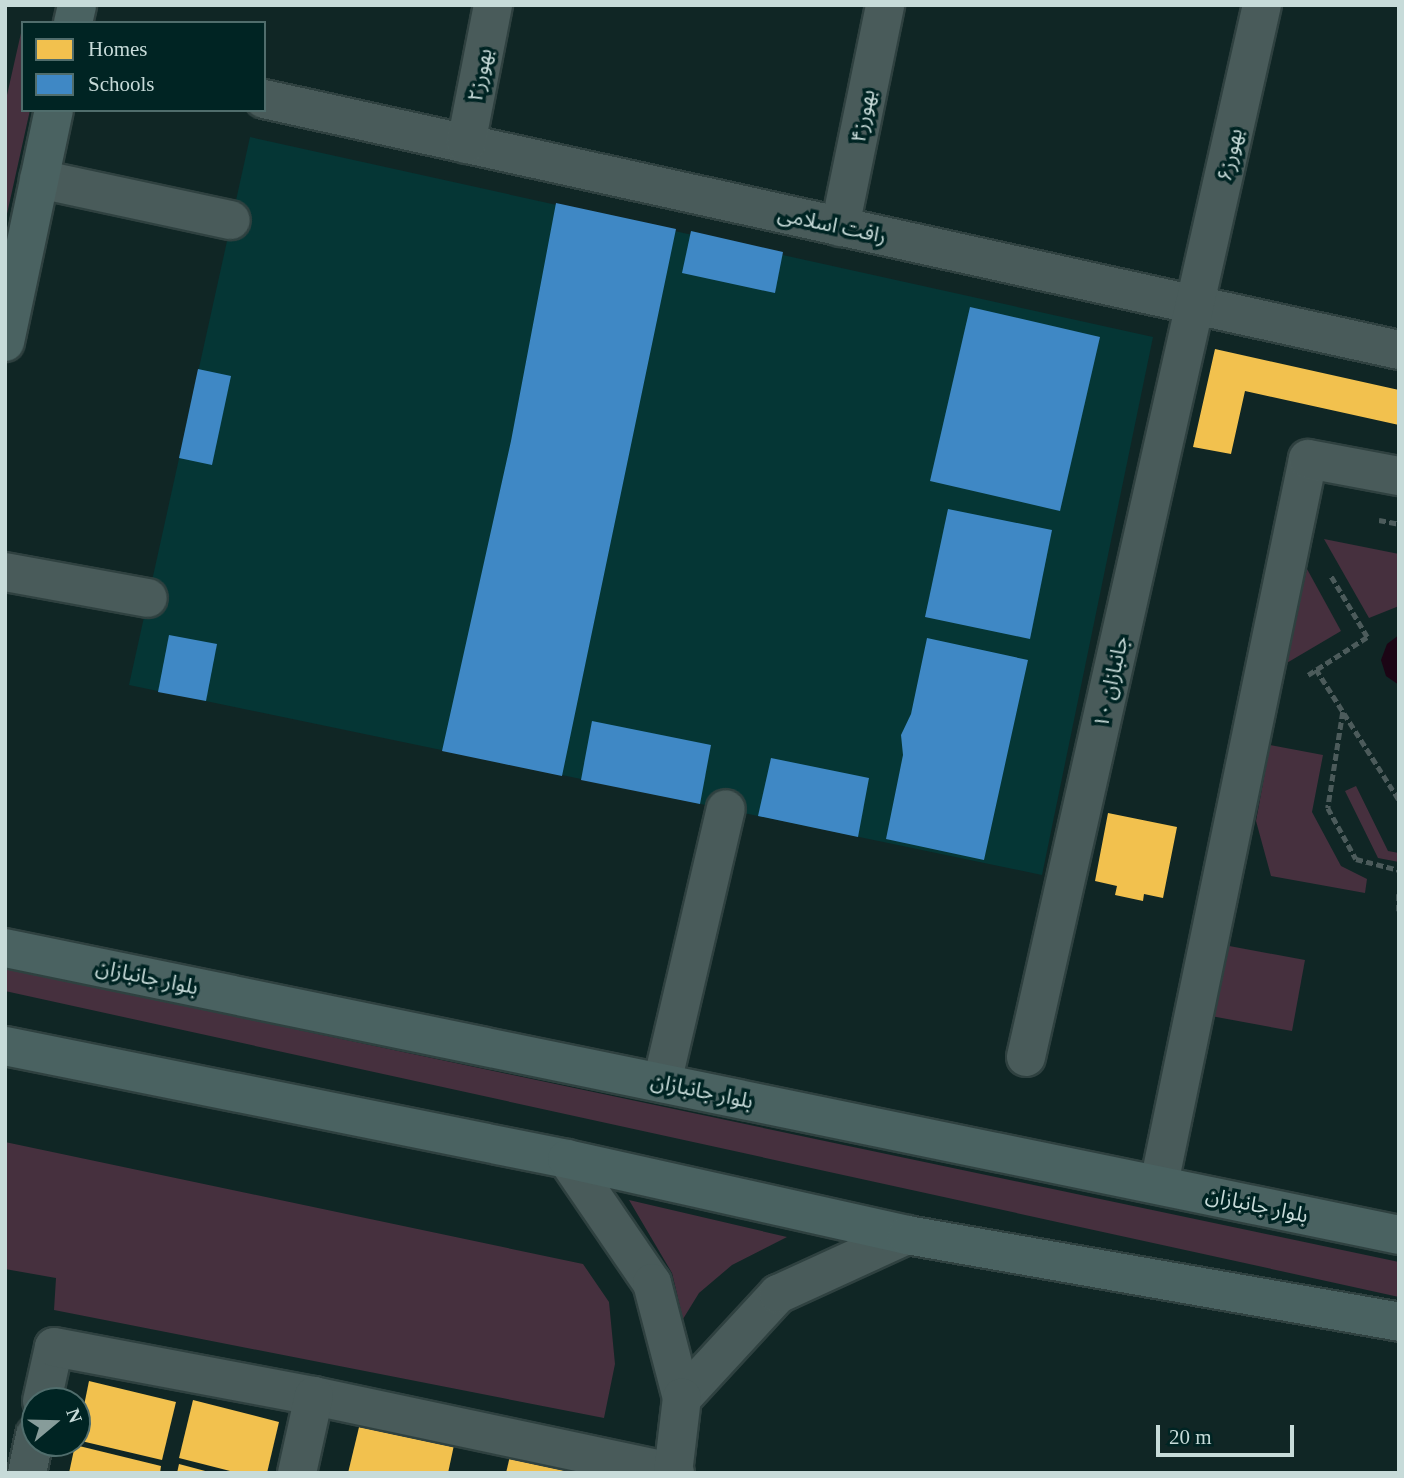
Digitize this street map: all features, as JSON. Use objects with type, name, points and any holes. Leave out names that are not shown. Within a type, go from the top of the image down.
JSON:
[{"type":"main road","points":[[5,342],[54,112]]},
{"type":"main road","name":"بلوار جانبازان","points":[[5,948],[1159,1184],[1399,1236]]},
{"type":"main road","points":[[5,1046],[567,1159],[907,1235],[1399,1322]]},
{"type":"street","name":"بهورز۲","points":[[466,144],[494,5]]},
{"type":"street","name":"بهورز۴","points":[[840,227],[885,5]]},
{"type":"street","name":"بهورز۶","points":[[1197,306],[1262,5]]},
{"type":"street","name":"رافت اسلامی","points":[[266,99],[1399,351]]},
{"type":"street","points":[[40,179],[231,220]]},
{"type":"street","name":"جانبازان ۱۰","points":[[1026,1058],[1197,306]]},
{"type":"street","points":[[1159,1184],[1308,459],[1399,476]]},
{"type":"street","points":[[5,572],[148,598]]},
{"type":"street","points":[[662,1083],[726,809]]},
{"type":"street","points":[[45,1387],[54,1347],[314,1396],[674,1473],[682,1398],[652,1283],[567,1159]]},
{"type":"street","points":[[682,1398],[778,1294],[907,1235]]},
{"type":"street","points":[[297,1473],[314,1396]]},
{"type":"path","points":[[1316,669],[1399,800]]},
{"type":"path","points":[[1343,712],[1328,808],[1356,859],[1399,870]]},
{"type":"path","points":[[1399,894],[1399,911]]},
{"type":"shaded area","points":[[21,33],[21,112],[30,112],[5,223],[5,104]]},
{"type":"shaded area","points":[[250,137],[1153,337],[1042,875],[129,685]]},
{"type":"shaded area","points":[[1324,539],[1399,554],[1399,606],[1369,618]]},
{"type":"shaded area","points":[[1307,569],[1341,631],[1285,664]]},
{"type":"shaded area","points":[[1399,635],[1399,685],[1386,676],[1381,660],[1387,644]]},
{"type":"shaded area","points":[[1270,745],[1323,755],[1312,812],[1341,866],[1367,879],[1365,893],[1271,876],[1256,821]]},
{"type":"shaded area","points":[[1356,786],[1388,851],[1399,853],[1399,862],[1378,858],[1345,791]]},
{"type":"shaded area","points":[[1224,945],[1305,960],[1292,1031],[1211,1016]]},
{"type":"shaded area","points":[[5,968],[1399,1262],[1399,1297],[5,991]]},
{"type":"shaded area","points":[[5,1142],[583,1264],[609,1302],[615,1364],[604,1418],[54,1310],[56,1278],[5,1269]]},
{"type":"shaded area","points":[[629,1200],[787,1237],[732,1265],[699,1293],[683,1319],[672,1273]]},
{"type":"building: Homes","points":[[1215,349],[1399,390],[1399,425],[1245,391],[1231,454],[1193,447]]},
{"type":"building: Homes","points":[[1108,813],[1177,827],[1163,898],[1144,894],[1143,901],[1115,895],[1117,886],[1095,881]]},
{"type":"building: Homes","points":[[89,1381],[176,1402],[162,1460],[91,1443],[91,1387],[88,1387]]},
{"type":"building: Homes","points":[[193,1400],[279,1422],[267,1473],[238,1473],[179,1458]]},
{"type":"building: Homes","points":[[360,1423],[454,1445],[448,1473],[348,1473]]},
{"type":"building: Homes","points":[[91,1449],[161,1466],[160,1473],[69,1473],[72,1457],[91,1457]]},
{"type":"building: Homes","points":[[510,1456],[577,1472],[577,1473],[506,1473]]},
{"type":"building: Homes","points":[[179,1464],[209,1472],[209,1473],[177,1473]]},
{"type":"building: Schools","points":[[556,203],[676,229],[562,776],[442,751],[511,441]]},
{"type":"building: Schools","points":[[691,231],[783,252],[775,293],[682,273]]},
{"type":"building: Schools","points":[[970,307],[1100,337],[1060,511],[930,481]]},
{"type":"building: Schools","points":[[198,369],[231,376],[212,465],[179,458]]},
{"type":"building: Schools","points":[[948,509],[1052,530],[1030,639],[925,617]]},
{"type":"building: Schools","points":[[169,635],[217,644],[206,701],[158,692]]},
{"type":"building: Schools","points":[[927,638],[1028,660],[984,860],[886,839],[903,755],[901,735],[911,714]]},
{"type":"building: Schools","points":[[592,721],[711,745],[700,804],[581,780]]},
{"type":"building: Schools","points":[[771,758],[869,778],[858,837],[758,816]]}]
